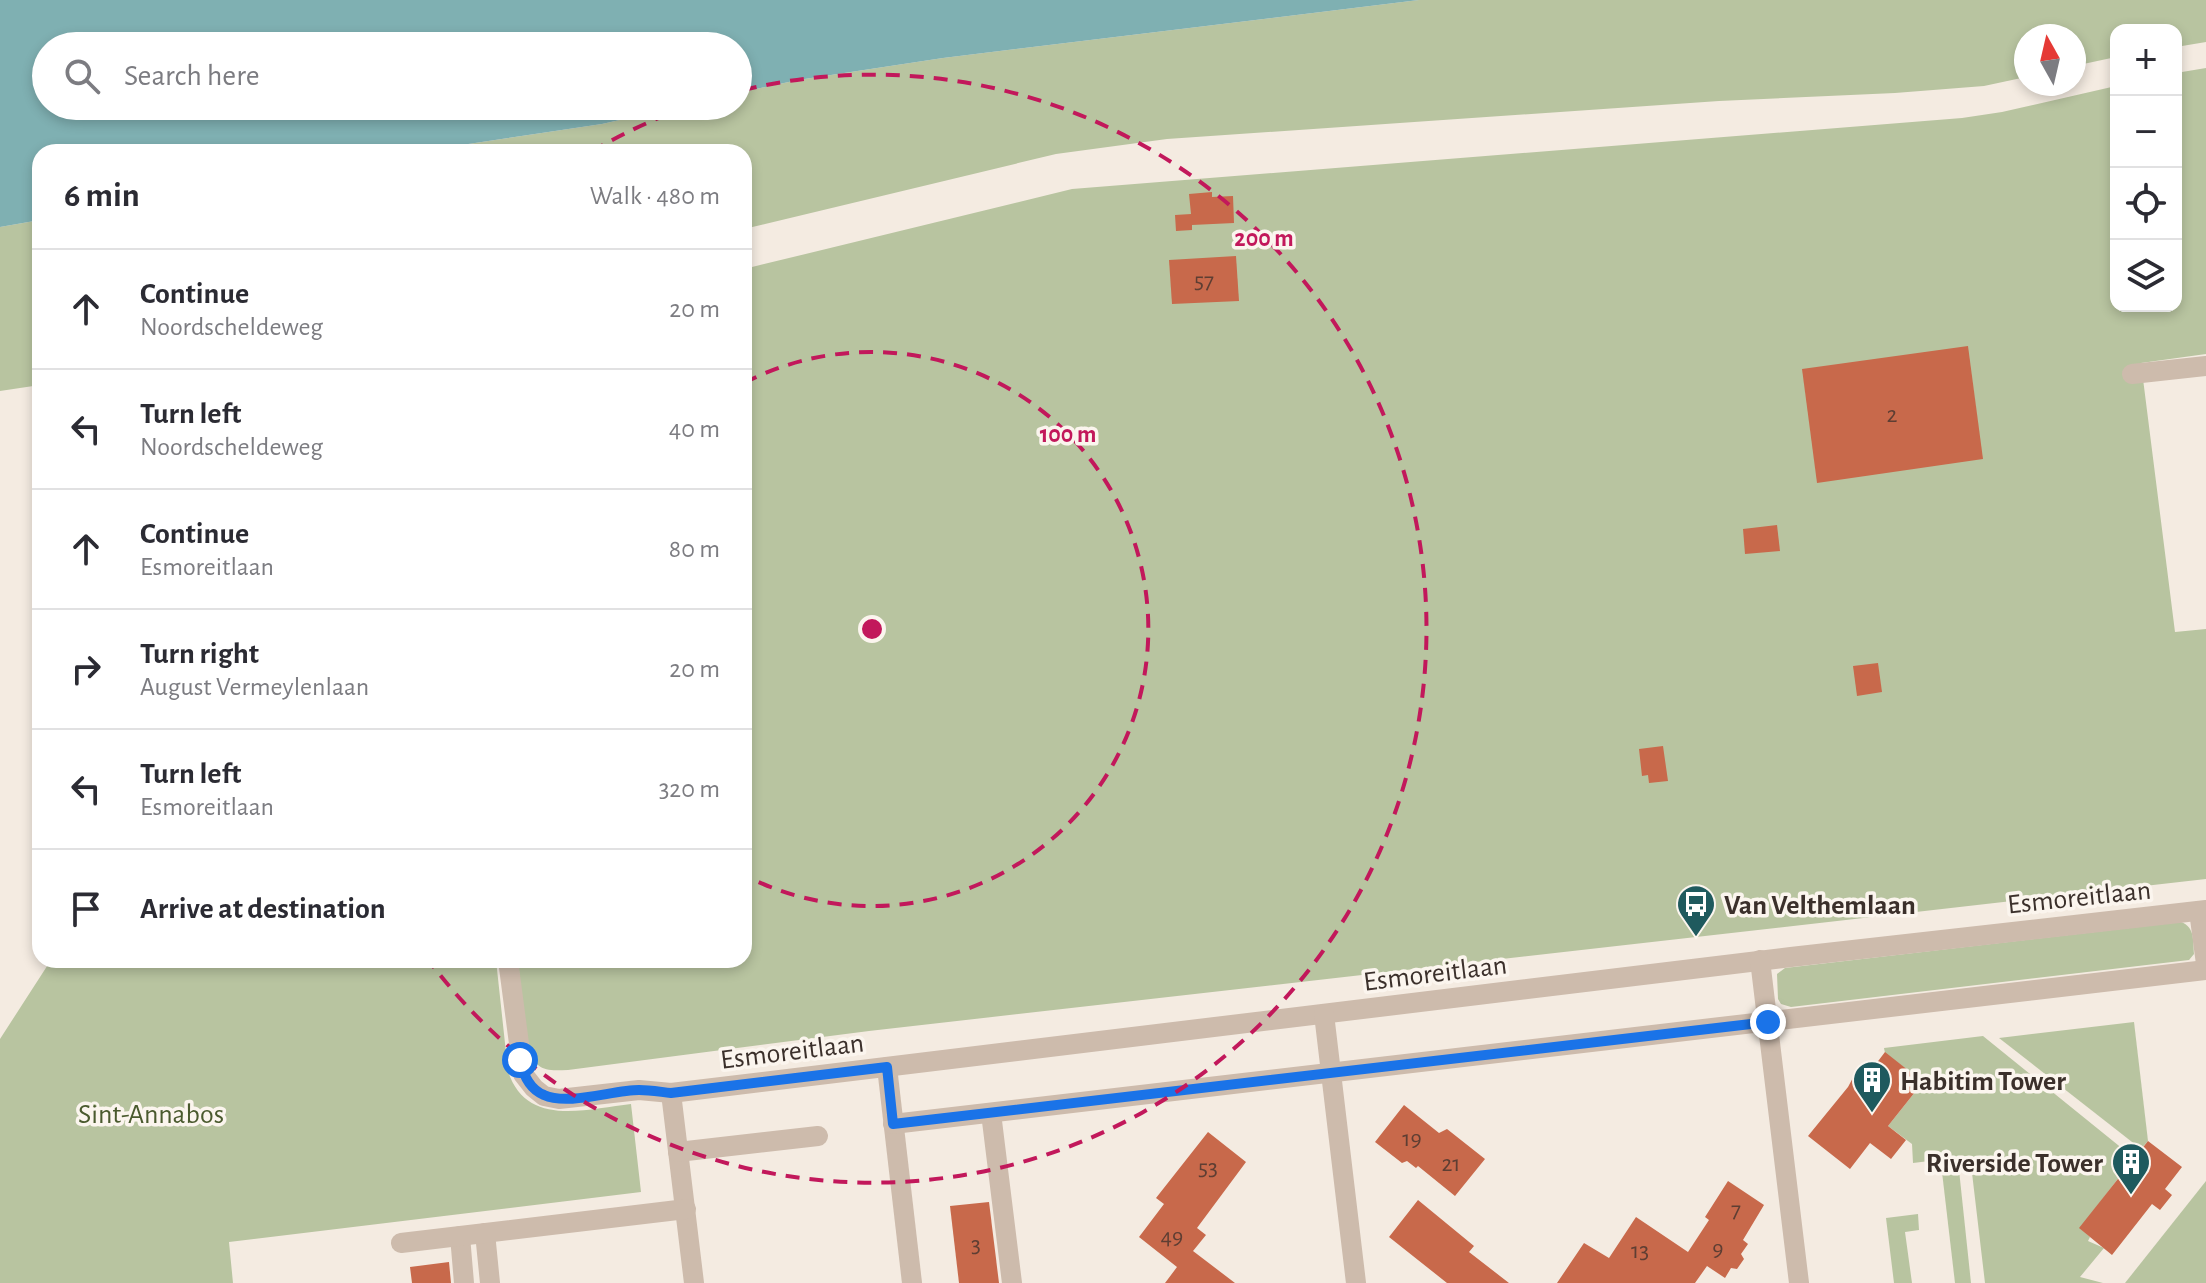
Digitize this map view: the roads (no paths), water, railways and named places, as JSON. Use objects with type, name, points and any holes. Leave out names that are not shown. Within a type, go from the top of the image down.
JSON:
[{"type":"street","points":[[2132,374],[2206,366]]},
{"type":"street","points":[[2202,911],[2206,964]]},
{"type":"street","name":"Esmoreitlaan","points":[[509,968],[523,1074],[544,1096],[559,1099],[639,1090],[671,1093],[1760,960],[2202,911]]},
{"type":"street","points":[[1760,960],[1799,1283]]},
{"type":"street","points":[[893,1124],[2206,970]]},
{"type":"street","points":[[1324,1014],[1356,1283]]},
{"type":"street","points":[[887,1067],[912,1283]]},
{"type":"street","points":[[671,1093],[694,1283]]},
{"type":"street","points":[[991,1113],[1012,1283]]},
{"type":"street","points":[[678,1152],[818,1136]]},
{"type":"street","points":[[401,1243],[686,1209]]},
{"type":"street","points":[[485,1233],[490,1283]]},
{"type":"street","points":[[460,1236],[464,1283]]},
{"type":"water","points":[[0,0],[1419,0],[943,58],[752,90],[752,32],[32,32],[32,120],[620,120],[468,144],[32,144],[32,221],[0,227]]},
{"type":"place","name":"Van Velthemlaan","points":[[1696,938]]},
{"type":"place","name":"Habitim Tower","points":[[1872,1114]]},
{"type":"place","name":"Riverside Tower","points":[[2131,1196]]},
{"type":"park label","name":"Sint-Annabos","points":[[151,1113]]}]
